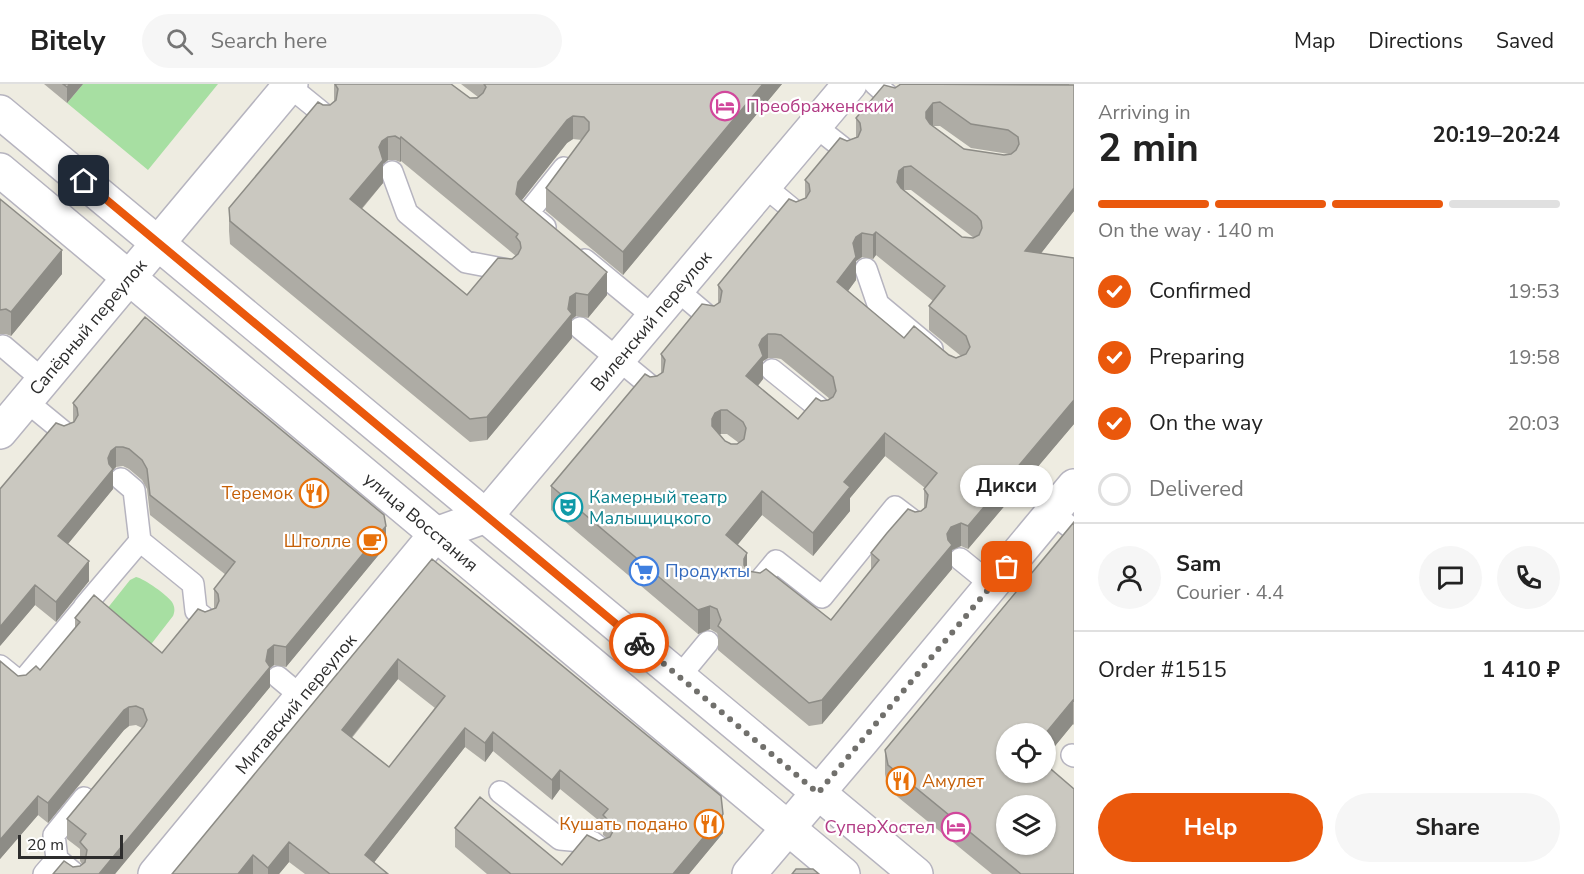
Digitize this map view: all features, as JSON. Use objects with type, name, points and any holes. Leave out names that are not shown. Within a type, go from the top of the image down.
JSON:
[{"type":"street","name":"Сапёрный переулок","points":[[0,432],[290,85]]},
{"type":"street","name":"Виленский переулок","points":[[436,534],[486,516],[814,126],[853,85]]},
{"type":"street","points":[[0,112],[916,874]]},
{"type":"street","name":"улица Восстания","points":[[0,170],[843,874]]},
{"type":"street","points":[[749,874],[992,585],[1063,522],[1074,486]]},
{"type":"street","name":"Митавский переулок","points":[[155,874],[290,687],[436,534]]},
{"type":"lane","points":[[290,85],[326,116]]},
{"type":"lane","points":[[853,85],[892,99]]},
{"type":"lane","points":[[814,126],[848,152]]},
{"type":"lane","points":[[577,152],[528,213],[654,317]]},
{"type":"lane","points":[[392,172],[407,213],[466,262],[508,270]]},
{"type":"lane","points":[[764,186],[797,213]]},
{"type":"lane","points":[[866,269],[878,304],[948,362]]},
{"type":"lane","points":[[677,290],[710,318]]},
{"type":"lane","points":[[580,328],[653,388]]},
{"type":"lane","points":[[3,346],[64,433]]},
{"type":"lane","points":[[772,370],[824,412]]},
{"type":"lane","points":[[121,479],[134,490],[140,541],[193,584],[196,611],[206,619]]},
{"type":"lane","points":[[756,585],[776,561],[822,597],[896,507],[916,523]]},
{"type":"lane","points":[[0,666],[21,683],[140,541]]},
{"type":"lane","points":[[960,559],[992,585]]},
{"type":"lane","points":[[680,677],[708,642]]},
{"type":"lane","points":[[75,874],[51,867],[54,835],[98,782]]},
{"type":"lane","points":[[500,792],[560,839],[592,842],[600,848]]},
{"type":"green space","points":[[83,84],[218,84],[148,170],[67,103]]},
{"type":"green space","points":[[136,577],[166,595],[174,606],[173,616],[142,656],[99,619],[130,580]]},
{"type":"building","points":[[335,84],[451,84],[470,98],[477,98],[486,87],[484,84],[763,84],[623,252],[546,188],[589,130],[589,122],[584,117],[573,116],[567,120],[518,182],[516,194],[607,272],[588,295],[576,293],[570,297],[568,309],[572,314],[487,417],[470,419],[230,221],[229,208],[318,102],[330,105],[336,100],[338,89]],"holes":[[[395,136],[400,139],[401,137],[518,234],[516,237],[521,248],[518,254],[512,259],[498,258],[467,295],[350,199],[383,160],[379,147],[382,141]]]},
{"type":"building","points":[[901,84],[1074,85],[1074,188],[1025,251],[1074,258],[1074,400],[968,526],[961,523],[951,527],[947,534],[952,545],[822,700],[809,703],[718,626],[721,620],[717,609],[710,606],[698,610],[551,486],[645,374],[650,377],[663,372],[665,360],[661,354],[702,304],[714,306],[720,302],[722,291],[718,285],[789,199],[796,202],[806,198],[810,191],[809,184],[805,180],[840,138],[847,141],[858,137],[861,130],[856,118],[884,85],[895,88]],"holes":[[[940,102],[971,124],[1008,130],[1018,137],[1019,144],[1016,150],[1004,155],[964,149],[930,124],[926,118],[926,112],[933,103]],[[911,166],[977,216],[982,228],[979,235],[973,238],[962,237],[901,188],[897,182],[899,171]],[[876,232],[945,286],[929,306],[966,336],[970,347],[966,354],[956,358],[949,355],[914,326],[904,338],[837,282],[856,257],[853,243],[862,233],[873,235]],[[768,334],[781,335],[833,377],[836,391],[833,397],[821,401],[816,398],[798,419],[746,376],[763,356],[759,345]],[[727,410],[743,422],[746,428],[744,439],[737,444],[725,441],[712,426],[715,413]],[[885,433],[937,473],[924,489],[928,495],[926,507],[915,512],[908,509],[887,533],[871,553],[879,560],[831,620],[766,569],[760,573],[748,571],[744,565],[747,553],[726,535],[762,491],[813,533],[850,487],[844,482]]]},
{"type":"building","points":[[0,199],[62,250],[11,312],[6,309],[0,310]]},
{"type":"building","points":[[145,317],[384,515],[386,526],[286,647],[274,645],[268,650],[266,661],[270,667],[99,874],[53,874],[64,861],[73,867],[85,862],[87,850],[80,842],[86,834],[67,819],[147,720],[143,709],[136,706],[124,710],[48,803],[38,796],[0,840],[0,661],[18,676],[26,675],[36,666],[40,670],[80,622],[75,618],[94,595],[162,653],[198,609],[205,612],[216,608],[219,601],[214,589],[235,562],[150,495],[147,469],[142,460],[129,449],[116,447],[108,458],[113,469],[58,536],[89,561],[56,602],[35,585],[0,627],[0,489],[56,423],[64,426],[74,422],[78,415],[73,403]]},
{"type":"building","points":[[1074,522],[1074,701],[1054,723],[996,723],[996,783],[1056,783],[1056,774],[1074,789],[1074,874],[1021,874],[998,855],[1056,855],[1056,795],[996,795],[996,854],[888,765],[885,750]]},
{"type":"building","points":[[432,559],[721,796],[723,814],[673,874],[511,874],[455,828],[480,797],[562,865],[587,835],[599,841],[610,837],[613,831],[612,824],[603,815],[608,809],[560,770],[552,780],[493,732],[485,743],[465,728],[365,855],[388,874],[330,874],[289,842],[268,868],[253,855],[238,874],[172,874]],"holes":[[[398,659],[445,696],[389,767],[342,730]]]},
{"type":"building","points":[[796,869],[813,869],[819,874],[792,874]]},
{"type":"way so far","points":[[639,643],[818,793],[1007,567]]},
{"type":"place","name":"Преображенский","points":[[725,106]]},
{"type":"place","name":"Теремок","points":[[314,493]]},
{"type":"place","name":"Камерный театр Малыщицкого","points":[[568,507]]},
{"type":"place","name":"Штолле","points":[[372,541]]},
{"type":"place","name":"Дикси","points":[[1007,567]]},
{"type":"place","name":"Продукты","points":[[644,571]]},
{"type":"place","name":"Амулет","points":[[901,781]]},
{"type":"place","name":"Кушать подано","points":[[709,824]]},
{"type":"place","name":"СуперХостел","points":[[956,827]]},
{"type":"route","points":[[84,181],[639,643]]}]
